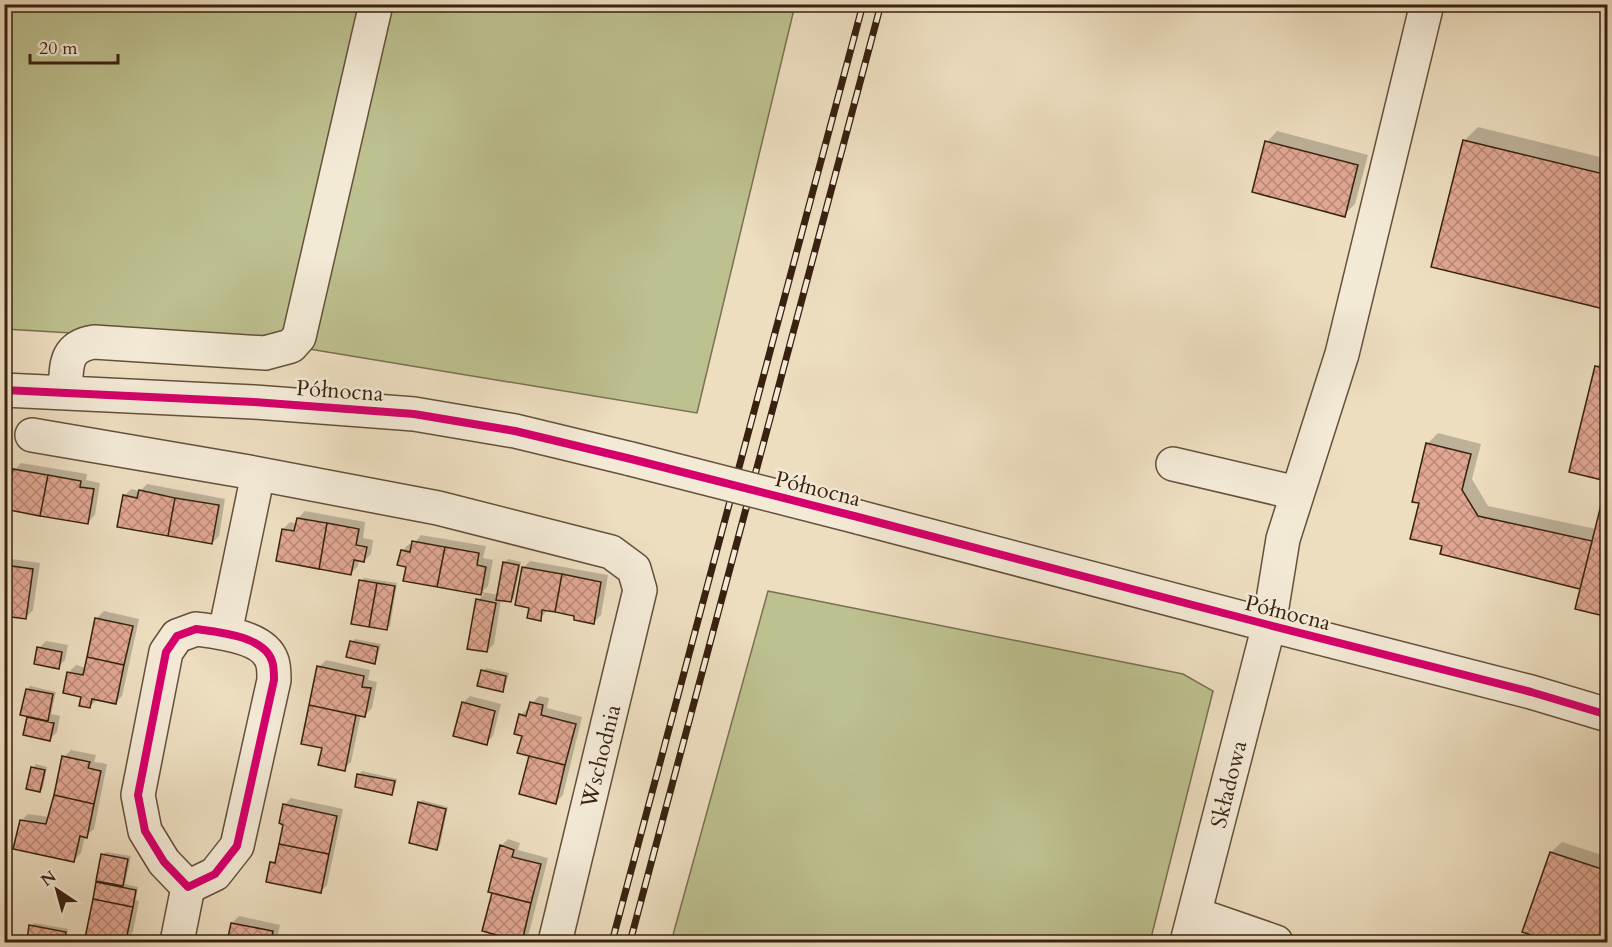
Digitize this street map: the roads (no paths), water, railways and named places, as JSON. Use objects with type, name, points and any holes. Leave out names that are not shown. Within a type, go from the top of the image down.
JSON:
[{"type":"street","points":[[64,393],[67,363],[72,351],[82,344],[94,342],[265,353],[291,346],[299,337],[376,4]]},
{"type":"street","name":"Składowa","points":[[1191,928],[1269,626],[1283,539],[1342,354],[1427,4]]},
{"type":"street","name":"Północna","points":[[4,390],[254,402],[414,414],[515,431],[858,517],[1269,626],[1531,692],[1608,715]]},
{"type":"street","points":[[32,435],[258,474],[225,633]]},
{"type":"street","points":[[1173,464],[1297,493]]},
{"type":"street","name":"Wschodnia","points":[[258,474],[438,508],[600,549],[611,552],[634,570],[640,590],[555,942]]},
{"type":"street","points":[[196,629],[225,633],[257,642],[272,659],[274,680],[237,846],[215,874],[188,887],[164,862],[146,831],[138,795],[166,652],[177,636],[196,629]]},
{"type":"street","points":[[177,942],[188,887]]},
{"type":"street","points":[[1191,928],[1276,942]]},
{"type":"railway","points":[[612,942],[863,4]]},
{"type":"railway","points":[[630,942],[881,4]]}]
